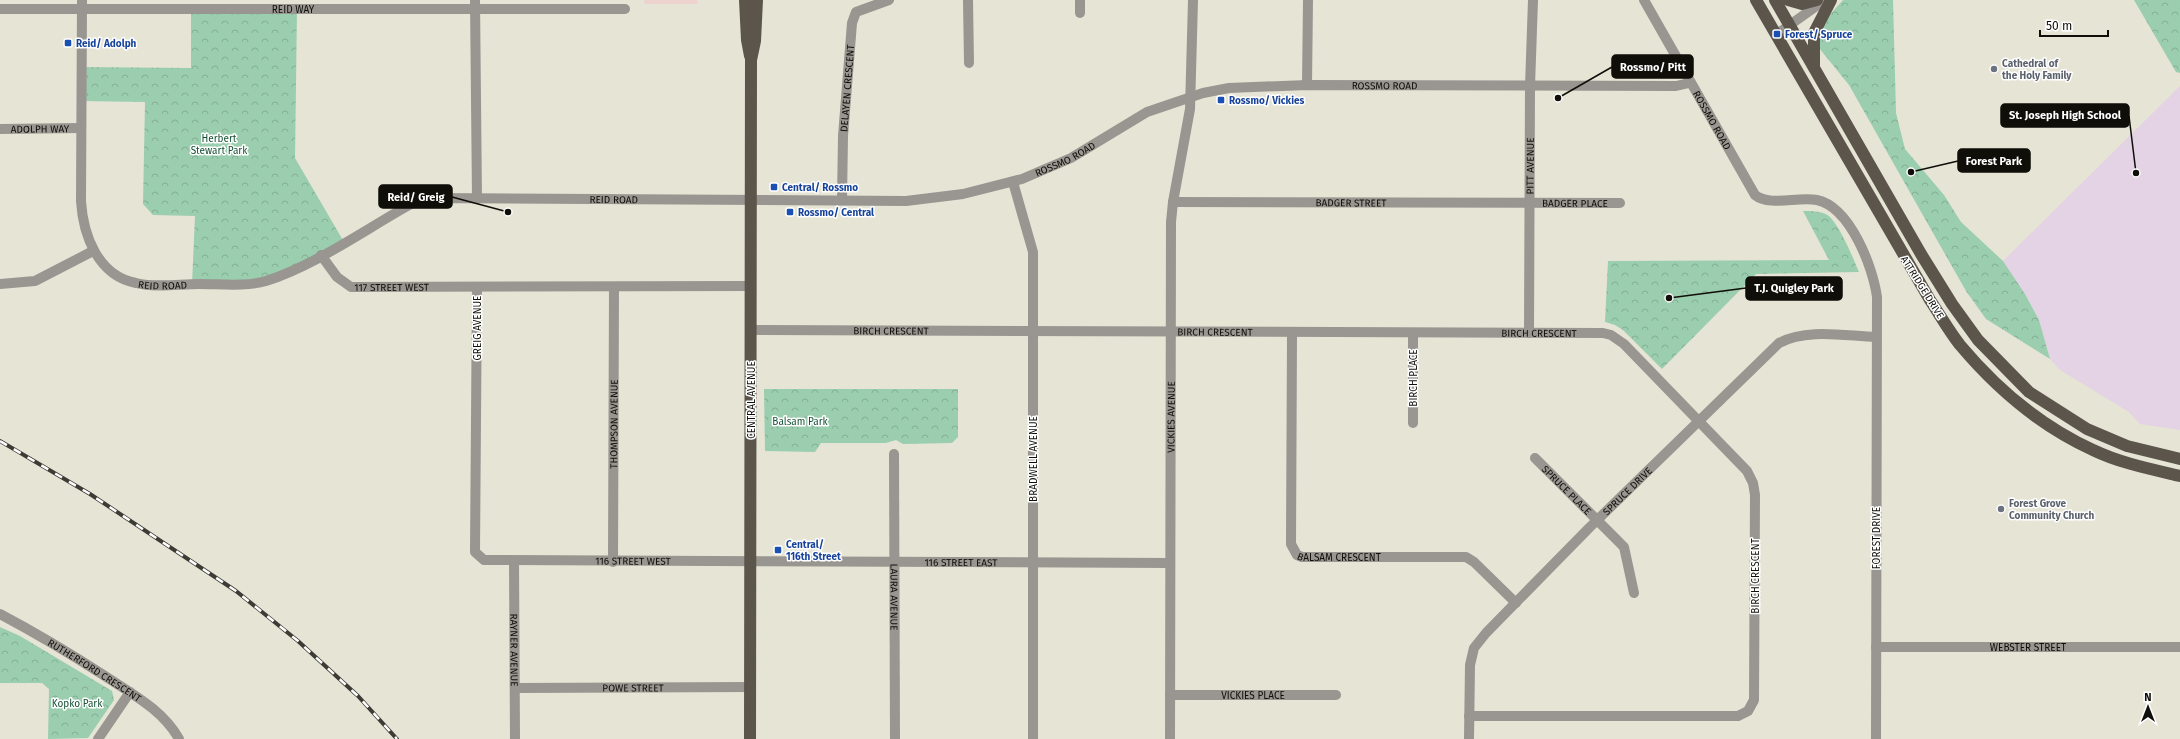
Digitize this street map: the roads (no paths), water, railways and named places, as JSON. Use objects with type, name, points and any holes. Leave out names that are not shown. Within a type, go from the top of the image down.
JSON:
[{"type":"main road","name":"CENTRAL AVENUE","points":[[745,0],[747,40],[751,60],[750,739]]},
{"type":"main road","name":"CENTRAL AVENUE","points":[[751,60],[756,41],[757,0]]},
{"type":"main road","name":"ATTRIDGE DRIVE","points":[[1756,0],[1777,34],[1892,238],[1930,300],[1960,344],[1994,383],[2032,415],[2080,444],[2137,466],[2180,476]]},
{"type":"main road","name":"ATTRIDGE DRIVE","points":[[1775,0],[1944,292],[1978,340],[2029,392],[2087,429],[2127,446],[2180,459]]},
{"type":"main road","points":[[1788,0],[1802,4],[1817,0]]},
{"type":"main road","points":[[1814,68],[1812,45],[1814,33],[1831,0]]},
{"type":"street","name":"DELAYEN CRESCENT","points":[[842,200],[843,136],[852,23],[856,12],[888,0]]},
{"type":"street","points":[[968,0],[969,63]]},
{"type":"street","points":[[1080,0],[1080,13]]},
{"type":"street","points":[[1191,97],[1193,0]]},
{"type":"street","points":[[1307,85],[1308,0]]},
{"type":"street","name":"PITT AVENUE","points":[[1529,333],[1530,86],[1533,0]]},
{"type":"street","points":[[1644,0],[1690,83]]},
{"type":"street","points":[[1777,34],[1825,0]]},
{"type":"street","name":"REID WAY","points":[[0,9],[82,4],[475,4],[625,9]]},
{"type":"street","name":"REID ROAD","points":[[82,4],[82,214],[93,251],[105,266],[117,276],[135,283],[158,285],[264,282],[295,270],[411,204],[432,198],[751,200]]},
{"type":"street","points":[[475,4],[477,199]]},
{"type":"street","name":"ROSSMO ROAD","points":[[751,200],[924,200],[963,194],[1013,182],[1071,158],[1147,112],[1164,104],[1229,88],[1307,85],[1676,86],[1690,83],[1755,195],[1766,201],[1776,199],[1817,200],[1833,207],[1843,217],[1872,274],[1877,297],[1876,337]]},
{"type":"street","name":"VICKIES AVENUE","points":[[1170,739],[1170,333],[1173,202],[1191,97]]},
{"type":"street","name":"ADOLPH WAY","points":[[0,129],[81,128]]},
{"type":"street","name":"BRADWELL AVENUE","points":[[1013,182],[1033,252],[1033,739]]},
{"type":"street","name":"BADGER STREET","points":[[1173,202],[1529,203]]},
{"type":"street","name":"BADGER PLACE","points":[[1529,203],[1620,203]]},
{"type":"street","points":[[0,284],[35,281],[93,251]]},
{"type":"street","name":"117 STREET WEST","points":[[321,255],[337,277],[351,287],[477,286]]},
{"type":"street","name":"GREIG AVENUE","points":[[514,562],[484,560],[475,552],[477,286],[750,286]]},
{"type":"street","name":"THOMPSON AVENUE","points":[[613,562],[614,287]]},
{"type":"street","name":"BIRCH CRESCENT","points":[[750,330],[1170,333],[1603,333],[1612,335],[1624,344],[1747,471],[1755,489],[1754,700],[1748,711],[1738,716],[1469,716]]},
{"type":"street","name":"BALSAM CRESCENT","points":[[1292,333],[1291,544],[1297,555],[1302,557],[1466,557],[1474,562],[1516,603]]},
{"type":"street","name":"BIRCH PLACE","points":[[1413,333],[1413,423]]},
{"type":"street","name":"SPRUCE DRIVE","points":[[1469,739],[1470,664],[1474,648],[1516,603],[1698,420],[1779,343],[1789,338],[1810,334],[1876,337]]},
{"type":"street","name":"FOREST DRIVE","points":[[1876,337],[1876,739]]},
{"type":"street","name":"LAURA AVENUE","points":[[894,454],[895,739]]},
{"type":"street","name":"SPRUCE PLACE","points":[[1535,458],[1624,547],[1634,593]]},
{"type":"street","name":"116 STREET WEST","points":[[514,562],[751,562]]},
{"type":"street","name":"RAYNER AVENUE","points":[[514,562],[516,688],[515,739]]},
{"type":"street","name":"116 STREET EAST","points":[[751,562],[895,564],[1170,563]]},
{"type":"street","name":"RUTHERFORD CRESCENT","points":[[0,614],[48,639],[130,692],[166,720],[179,739]]},
{"type":"street","name":"WEBSTER STREET","points":[[1876,647],[2180,647]]},
{"type":"street","name":"POWE STREET","points":[[516,688],[751,687]]},
{"type":"street","points":[[98,739],[130,692]]},
{"type":"street","name":"VICKIES PLACE","points":[[1170,695],[1336,694]]},
{"type":"railway","points":[[0,441],[90,494],[236,591],[298,641],[358,696],[397,739]]},
{"type":"place","name":"Forest/ Spruce","points":[[1777,34]]},
{"type":"place","name":"Reid/ Adolph","points":[[68,43]]},
{"type":"place","name":"Cathedral of the Holy Family","points":[[1994,69]]},
{"type":"place","name":"Rossmo/ Pitt","points":[[1558,98]]},
{"type":"place","name":"Rossmo/ Vickies","points":[[1221,100]]},
{"type":"place","name":"Forest Park","points":[[1911,172]]},
{"type":"place","name":"St. Joseph High School","points":[[2136,173]]},
{"type":"place","name":"Central/ Rossmo","points":[[774,187]]},
{"type":"place","name":"Reid/ Greig","points":[[508,212]]},
{"type":"place","name":"Rossmo/ Central","points":[[790,212]]},
{"type":"place","name":"T.J. Quigley Park","points":[[1669,298]]},
{"type":"place","name":"Forest Grove Community Church","points":[[2001,509]]},
{"type":"place","name":"Central/ 116th Street","points":[[778,550]]},
{"type":"park label","name":"Herbert Stewart Park","points":[[219,144]]},
{"type":"park label","name":"Balsam Park","points":[[800,421]]},
{"type":"park label","name":"Kopko Park","points":[[77,703]]}]
